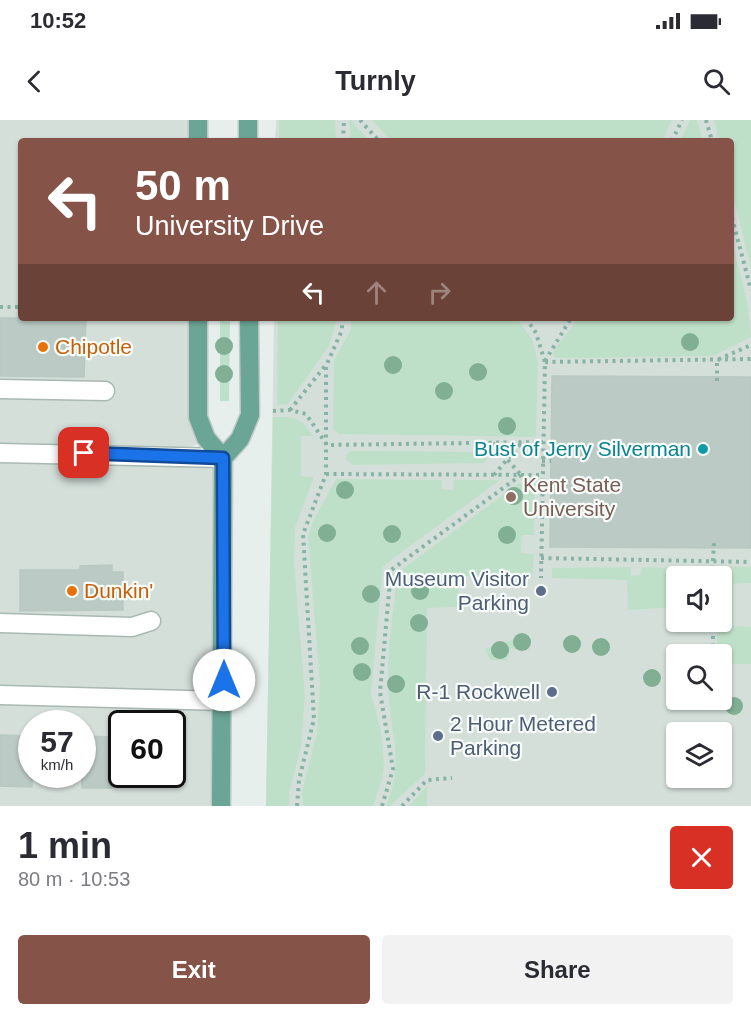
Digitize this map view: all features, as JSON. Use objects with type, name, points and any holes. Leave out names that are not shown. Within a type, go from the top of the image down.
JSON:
[{"type":"main road","points":[[198,120],[198,138]]},
{"type":"main road","points":[[248,120],[248,138]]},
{"type":"main road","points":[[198,321],[198,417],[206,438],[223,458],[224,700],[221,806]]},
{"type":"main road","points":[[223,458],[240,439],[250,415],[249,321]]},
{"type":"street","points":[[0,389],[105,391]]},
{"type":"street","points":[[0,453],[223,458]]},
{"type":"street","points":[[0,623],[132,627],[151,621]]},
{"type":"street","points":[[0,695],[224,700]]},
{"type":"path","points":[[343,138],[344,120]]},
{"type":"path","points":[[360,120],[375,138]]},
{"type":"path","points":[[673,138],[682,120]]},
{"type":"path","points":[[706,120],[711,138]]},
{"type":"path","points":[[734,225],[751,290]]},
{"type":"path","points":[[0,307],[18,307]]},
{"type":"path","points":[[290,410],[326,366],[342,330],[342,321]]},
{"type":"path","points":[[528,321],[537,333],[545,362],[541,578]]},
{"type":"path","points":[[545,362],[569,321]]},
{"type":"path","points":[[717,360],[751,345]]},
{"type":"path","points":[[545,362],[751,359]]},
{"type":"path","points":[[717,360],[717,381]]},
{"type":"path","points":[[297,806],[299,780],[314,718],[303,534],[326,474],[326,366]]},
{"type":"path","points":[[273,411],[290,410],[306,414],[327,445]]},
{"type":"path","points":[[327,445],[543,442]]},
{"type":"path","points":[[492,443],[521,475]]},
{"type":"path","points":[[494,475],[522,443]]},
{"type":"path","points":[[542,461],[550,461]]},
{"type":"path","points":[[326,474],[542,475]]},
{"type":"path","points":[[382,806],[393,769],[380,692],[391,570],[521,475]]},
{"type":"path","points":[[712,566],[714,543]]},
{"type":"path","points":[[541,558],[751,562]]},
{"type":"path","points":[[402,806],[427,780],[452,778]]},
{"type":"shaded area","points":[[0,120],[200,120],[201,138],[18,138],[18,321],[204,321],[206,438],[177,456],[223,458],[221,806],[0,806]]},
{"type":"shaded area","name":"Kent State University","points":[[276,120],[751,120],[751,806],[266,806],[274,321],[734,321],[734,138],[275,138]]},
{"type":"green space","points":[[279,120],[335,120],[336,138],[279,138]]},
{"type":"green space","points":[[349,120],[366,138],[351,138]]},
{"type":"green space","points":[[372,120],[672,120],[663,138],[388,138]]},
{"type":"green space","points":[[690,120],[697,120],[702,138],[681,138]]},
{"type":"green space","points":[[714,120],[751,120],[751,269],[734,198],[734,138],[718,138]]},
{"type":"green space","points":[[734,250],[747,300],[751,337],[713,356],[554,358],[553,352],[576,321],[734,321]]},
{"type":"green space","points":[[220,321],[230,321],[229,401],[220,401]]},
{"type":"green space","points":[[278,321],[336,321],[330,344],[288,404],[277,405]]},
{"type":"green space","points":[[351,321],[518,321],[532,339],[538,361],[536,437],[339,434],[333,429],[334,360],[351,330]]},
{"type":"green space","points":[[273,417],[296,419],[313,436],[301,436],[301,476],[314,477],[295,528],[294,562],[305,696],[301,747],[289,793],[289,806],[266,806]]},
{"type":"green space","points":[[351,451],[482,452],[487,459],[483,463],[353,465],[346,460],[346,455]]},
{"type":"green space","points":[[336,479],[442,480],[442,489],[453,490],[454,480],[500,480],[383,566],[371,694],[381,731],[384,763],[382,780],[373,806],[303,806],[302,792],[317,732],[320,685],[308,536],[313,521]]},
{"type":"green space","points":[[519,483],[535,483],[534,535],[522,535],[521,553],[534,554],[532,578],[460,576],[458,607],[427,608],[425,774],[390,806],[386,806],[392,789],[396,759],[388,670],[397,573]]},
{"type":"green space","points":[[631,567],[631,576],[641,575],[642,567],[666,568],[666,608],[628,610],[627,580],[552,578],[552,568]]},
{"type":"green space","points":[[732,567],[751,567],[751,583],[733,584],[733,626],[751,627],[751,664],[732,664],[732,644],[717,644],[717,632],[732,632]]},
{"type":"green space","points":[[526,635],[531,640],[530,648],[510,649],[507,660],[490,660],[485,649]]},
{"type":"green space","points":[[427,786],[427,806],[409,806]]},
{"type":"building","name":"Chipotle","points":[[0,318],[18,318],[18,321],[86,321],[84,377],[0,376]]},
{"type":"building","points":[[552,376],[751,377],[751,548],[550,547]]},
{"type":"building","name":"Dunkin'","points":[[112,565],[112,572],[123,572],[123,610],[20,611],[20,570],[80,570],[80,566]]},
{"type":"building","points":[[0,735],[18,736],[18,787],[0,786]]},
{"type":"building","points":[[96,736],[108,737],[108,788],[96,788]]},
{"type":"place","name":"Chipotle","points":[[43,347]]},
{"type":"place","name":"Bust of Jerry Silverman","points":[[703,449]]},
{"type":"place","name":"Kent State University","points":[[511,497]]},
{"type":"place","name":"Dunkin'","points":[[72,591]]},
{"type":"place","name":"Museum Visitor Parking","points":[[541,591]]},
{"type":"place","name":"R-1 Rockwell","points":[[552,692]]},
{"type":"place","name":"2 Hour Metered Parking","points":[[438,736]]},
{"type":"route","points":[[84,453],[223,458],[224,680]]}]
